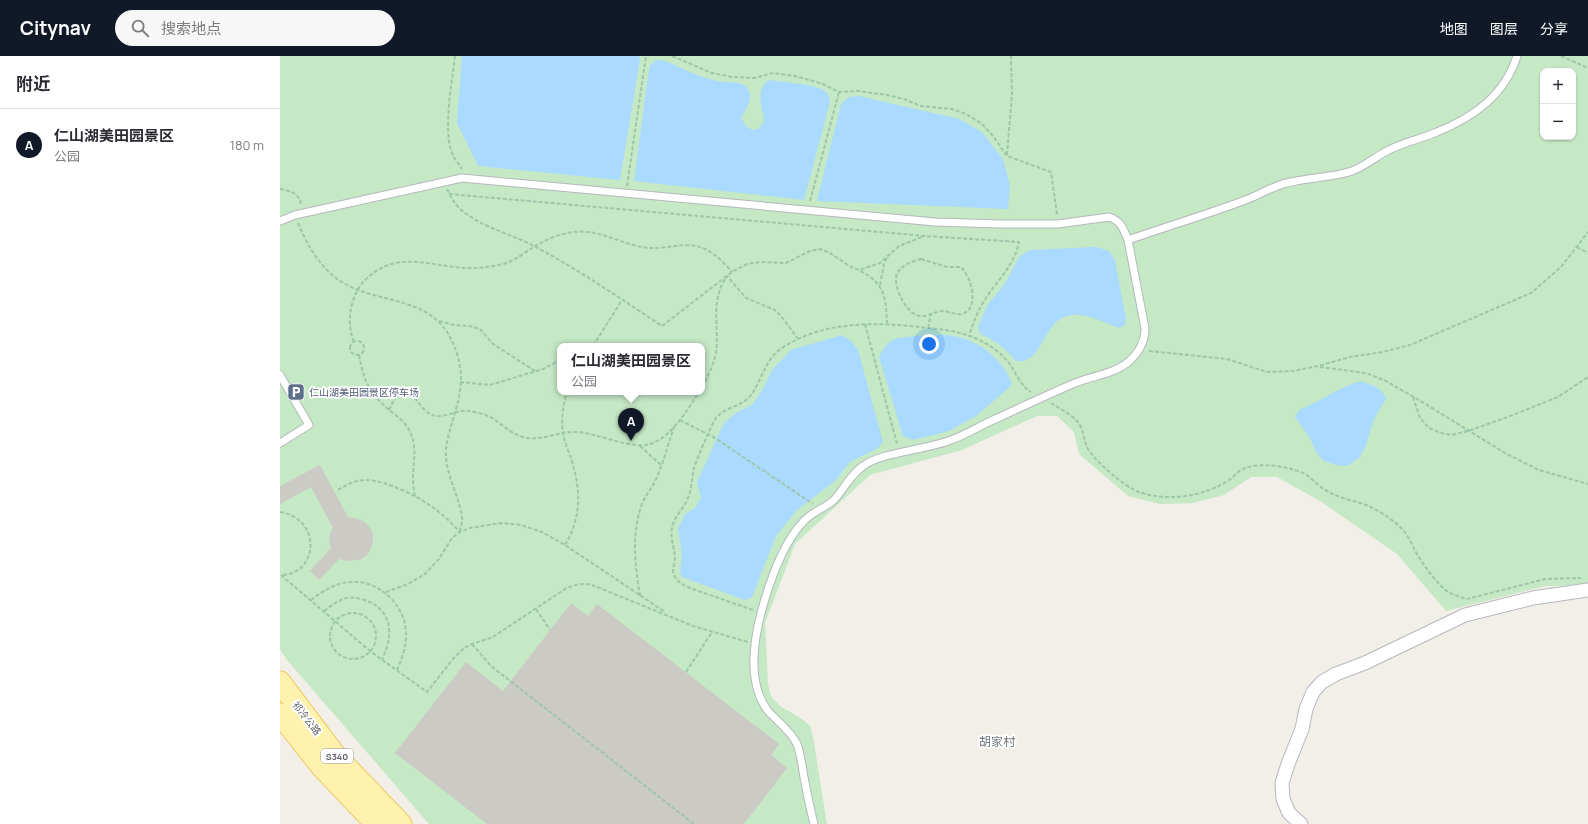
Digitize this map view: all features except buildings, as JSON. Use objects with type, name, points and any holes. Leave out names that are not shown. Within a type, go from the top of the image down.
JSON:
[{"type":"main road","name":"祁冷公路","points":[[280,682],[335,755],[401,824]]},
{"type":"main road","name":"祁冷公路","points":[[280,714],[321,766],[376,824]]},
{"type":"street","points":[[1301,824],[1289,813],[1283,799],[1282,783],[1302,729],[1306,709],[1313,692],[1322,682],[1336,674],[1366,663],[1465,615],[1533,598],[1588,590]]},
{"type":"lane","points":[[1128,240],[1248,199],[1287,183],[1334,176],[1354,171],[1371,162],[1388,150],[1438,132],[1461,121],[1484,106],[1501,89],[1513,70],[1517,56]]},
{"type":"lane","points":[[280,221],[295,215],[444,181],[469,178],[935,222],[1058,224],[1109,217],[1117,220],[1123,226],[1128,240],[1145,328],[1145,336],[1136,355],[1126,364],[1114,370],[1077,382],[951,440],[877,459],[863,466],[852,476],[834,500],[804,521],[786,546],[776,569],[762,613],[755,644],[755,677],[759,695],[768,710],[789,732],[796,743],[814,824]]},
{"type":"lane","points":[[280,376],[309,425],[280,443]]},
{"type":"path","points":[[455,56],[448,138],[452,153],[469,178]]},
{"type":"path","points":[[626,193],[646,56]]},
{"type":"path","points":[[672,56],[712,73],[732,77],[754,78],[773,73],[795,76],[823,84],[839,92],[887,95],[904,99],[921,106],[952,109],[966,114],[982,124],[993,136],[1007,156],[1051,172],[1058,224]]},
{"type":"path","points":[[1007,156],[1012,94],[1011,56]]},
{"type":"path","points":[[1561,56],[1588,68]]},
{"type":"path","points":[[807,210],[839,92]]},
{"type":"path","points":[[444,181],[454,202],[467,214],[481,223],[534,246],[589,277],[662,326],[732,272],[747,264],[760,262],[786,263],[810,251],[821,250],[830,253],[851,267],[859,270],[880,285]]},
{"type":"path","points":[[280,189],[288,190],[296,194],[300,199],[304,213]]},
{"type":"path","points":[[449,194],[925,236],[1019,242],[1016,255],[985,299],[976,316],[969,335]]},
{"type":"path","points":[[295,215],[304,238],[317,258],[330,273],[344,284],[357,290],[416,307],[429,314],[442,324],[452,340],[458,355],[460,382],[459,399],[446,450],[447,465],[462,518],[460,532]]},
{"type":"path","points":[[354,342],[350,329],[350,319],[357,290],[364,280],[375,271],[390,263],[415,261],[464,269],[484,267],[509,262],[534,246],[552,237],[570,232],[584,232],[599,233],[650,248],[694,245],[707,250],[732,272]]},
{"type":"path","points":[[1139,350],[1228,359],[1267,372],[1293,371],[1350,357],[1383,352],[1410,345],[1531,293],[1561,267],[1588,232]]},
{"type":"path","points":[[859,270],[880,263],[898,246],[913,239],[925,236]]},
{"type":"path","points":[[1576,247],[1588,253]]},
{"type":"path","points":[[887,323],[886,309],[880,285],[884,264],[889,254]]},
{"type":"path","points":[[921,259],[947,267],[961,267],[965,271],[973,294],[970,307],[966,312],[960,314],[942,311],[931,314],[919,316],[912,312],[902,302],[897,289],[896,279],[901,268],[910,262],[921,259]]},
{"type":"path","points":[[727,276],[746,298],[775,310],[798,339]]},
{"type":"path","points":[[705,382],[710,373],[716,353],[718,333],[717,302],[719,292],[727,276]]},
{"type":"path","points":[[595,343],[622,300]]},
{"type":"path","points":[[928,328],[931,314]]},
{"type":"path","points":[[437,321],[480,329],[493,344],[535,371]]},
{"type":"path","points":[[762,613],[687,587],[676,578],[673,571],[675,558],[672,526],[690,494],[694,468],[715,420],[722,412],[730,407],[745,402],[751,396],[769,361],[780,349],[798,339],[844,325],[887,323],[951,330],[969,335],[999,352],[1011,365],[1027,390],[1066,412],[1076,420],[1083,431],[1087,447],[1094,456],[1119,481],[1138,492],[1159,496],[1183,497],[1210,490],[1228,480],[1244,468],[1257,465],[1293,469],[1306,475],[1330,493],[1368,506],[1391,519],[1404,531],[1420,560],[1445,591],[1455,595],[1466,599],[1545,579],[1588,577]]},
{"type":"path","points":[[866,324],[900,453]]},
{"type":"path","points":[[354,342],[361,342],[364,346],[364,350],[359,355]]},
{"type":"path","points":[[354,342],[351,345],[350,350],[353,354],[359,355]]},
{"type":"path","points":[[359,355],[362,370],[368,386],[377,399],[409,429],[414,444],[415,456],[413,479],[415,497]]},
{"type":"path","points":[[460,382],[490,385],[535,371],[557,361]]},
{"type":"path","points":[[1318,366],[1366,372],[1386,381],[1505,453],[1539,470],[1588,484]]},
{"type":"path","points":[[1413,397],[1420,418],[1429,428],[1440,433],[1452,435],[1505,418],[1558,397],[1588,377]]},
{"type":"path","points":[[389,410],[396,397],[403,393],[412,395],[421,407],[436,416],[467,410],[491,418],[509,431],[522,437],[534,439],[545,438],[563,433],[576,432],[597,435],[640,446],[651,444],[662,438],[680,420],[697,395]]},
{"type":"path","points":[[565,545],[570,536],[576,518],[579,497],[576,476],[563,433],[563,403],[566,395]]},
{"type":"path","points":[[680,420],[709,434],[808,500]]},
{"type":"path","points":[[640,596],[634,549],[636,530],[642,505],[657,478],[674,426]]},
{"type":"path","points":[[640,446],[661,465]]},
{"type":"path","points":[[338,490],[347,484],[365,480],[382,483],[415,497],[435,508],[460,532]]},
{"type":"path","points":[[280,512],[298,518],[306,526],[310,535],[311,545],[309,555],[303,564],[295,572],[281,575]]},
{"type":"path","points":[[386,592],[408,584],[426,574],[439,559],[452,538],[460,532],[470,528],[501,523],[521,525],[542,532],[565,545],[668,614]]},
{"type":"path","points":[[281,575],[370,650],[427,692],[453,659],[464,648],[493,637],[565,589],[575,584],[584,583],[592,585],[668,614],[693,626],[755,644]]},
{"type":"path","points":[[311,600],[323,591],[336,585],[350,582],[362,582],[386,592],[399,609],[404,622],[406,634],[402,659],[397,670]]},
{"type":"path","points":[[324,612],[335,603],[346,598],[358,598],[370,602],[380,609],[386,618],[390,638],[382,659]]},
{"type":"path","points":[[536,609],[550,630]]},
{"type":"path","points":[[352,613],[366,617],[371,622],[375,636],[374,644],[370,650],[365,655],[350,659],[337,652],[332,646],[330,639],[330,632],[336,621],[344,615],[352,613]]},
{"type":"path","points":[[686,672],[712,632]]},
{"type":"path","points":[[472,644],[491,666],[694,824]]},
{"type":"green space","points":[[280,56],[1588,56],[1588,585],[1545,586],[1446,611],[1397,554],[1320,501],[1277,477],[1251,477],[1224,495],[1193,503],[1160,504],[1128,496],[1079,454],[1074,432],[1057,416],[1037,416],[962,450],[870,475],[795,544],[765,623],[768,684],[771,696],[780,706],[802,719],[810,726],[827,824],[429,824],[287,660],[280,649]]},
{"type":"water","points":[[462,56],[639,56],[640,60],[620,180],[478,166],[457,123]]},
{"type":"water","points":[[655,60],[668,62],[696,75],[717,81],[738,83],[745,86],[750,93],[750,96],[747,108],[741,118],[746,126],[752,130],[758,129],[764,122],[760,100],[764,84],[769,80],[806,85],[825,91],[829,96],[830,102],[804,200],[634,181],[648,76],[650,66]]},
{"type":"water","points":[[859,96],[959,119],[982,132],[1003,159],[1010,185],[1008,209],[817,201],[841,104],[849,97]]},
{"type":"water","points":[[1096,247],[1109,251],[1115,260],[1126,319],[1125,325],[1119,328],[1084,315],[1072,315],[1062,318],[1054,324],[1033,356],[1025,360],[1016,361],[1000,345],[980,334],[978,327],[988,304],[1004,285],[1020,256],[1030,250]]},
{"type":"water","points":[[842,335],[852,342],[858,350],[883,442],[878,448],[850,462],[835,481],[797,510],[776,536],[752,597],[745,600],[682,577],[680,572],[682,554],[678,528],[685,514],[695,508],[701,498],[697,482],[724,423],[736,413],[752,405],[762,391],[772,370],[791,350]]},
{"type":"water","points":[[950,335],[972,342],[990,353],[997,360],[1009,376],[1012,385],[976,416],[949,431],[913,440],[903,436],[879,357],[887,345],[894,339],[917,336]]},
{"type":"water","points":[[1361,381],[1382,392],[1386,399],[1374,419],[1365,448],[1359,458],[1347,466],[1336,465],[1324,461],[1316,452],[1310,438],[1295,417],[1299,410],[1345,387]]},
{"type":"place","name":"仁山湖美田园景区停车场","points":[[296,392]]},
{"type":"place","name":"仁山湖美田园景区","points":[[631,441]]},
{"type":"district","name":"胡家村","points":[[997,741]]}]
